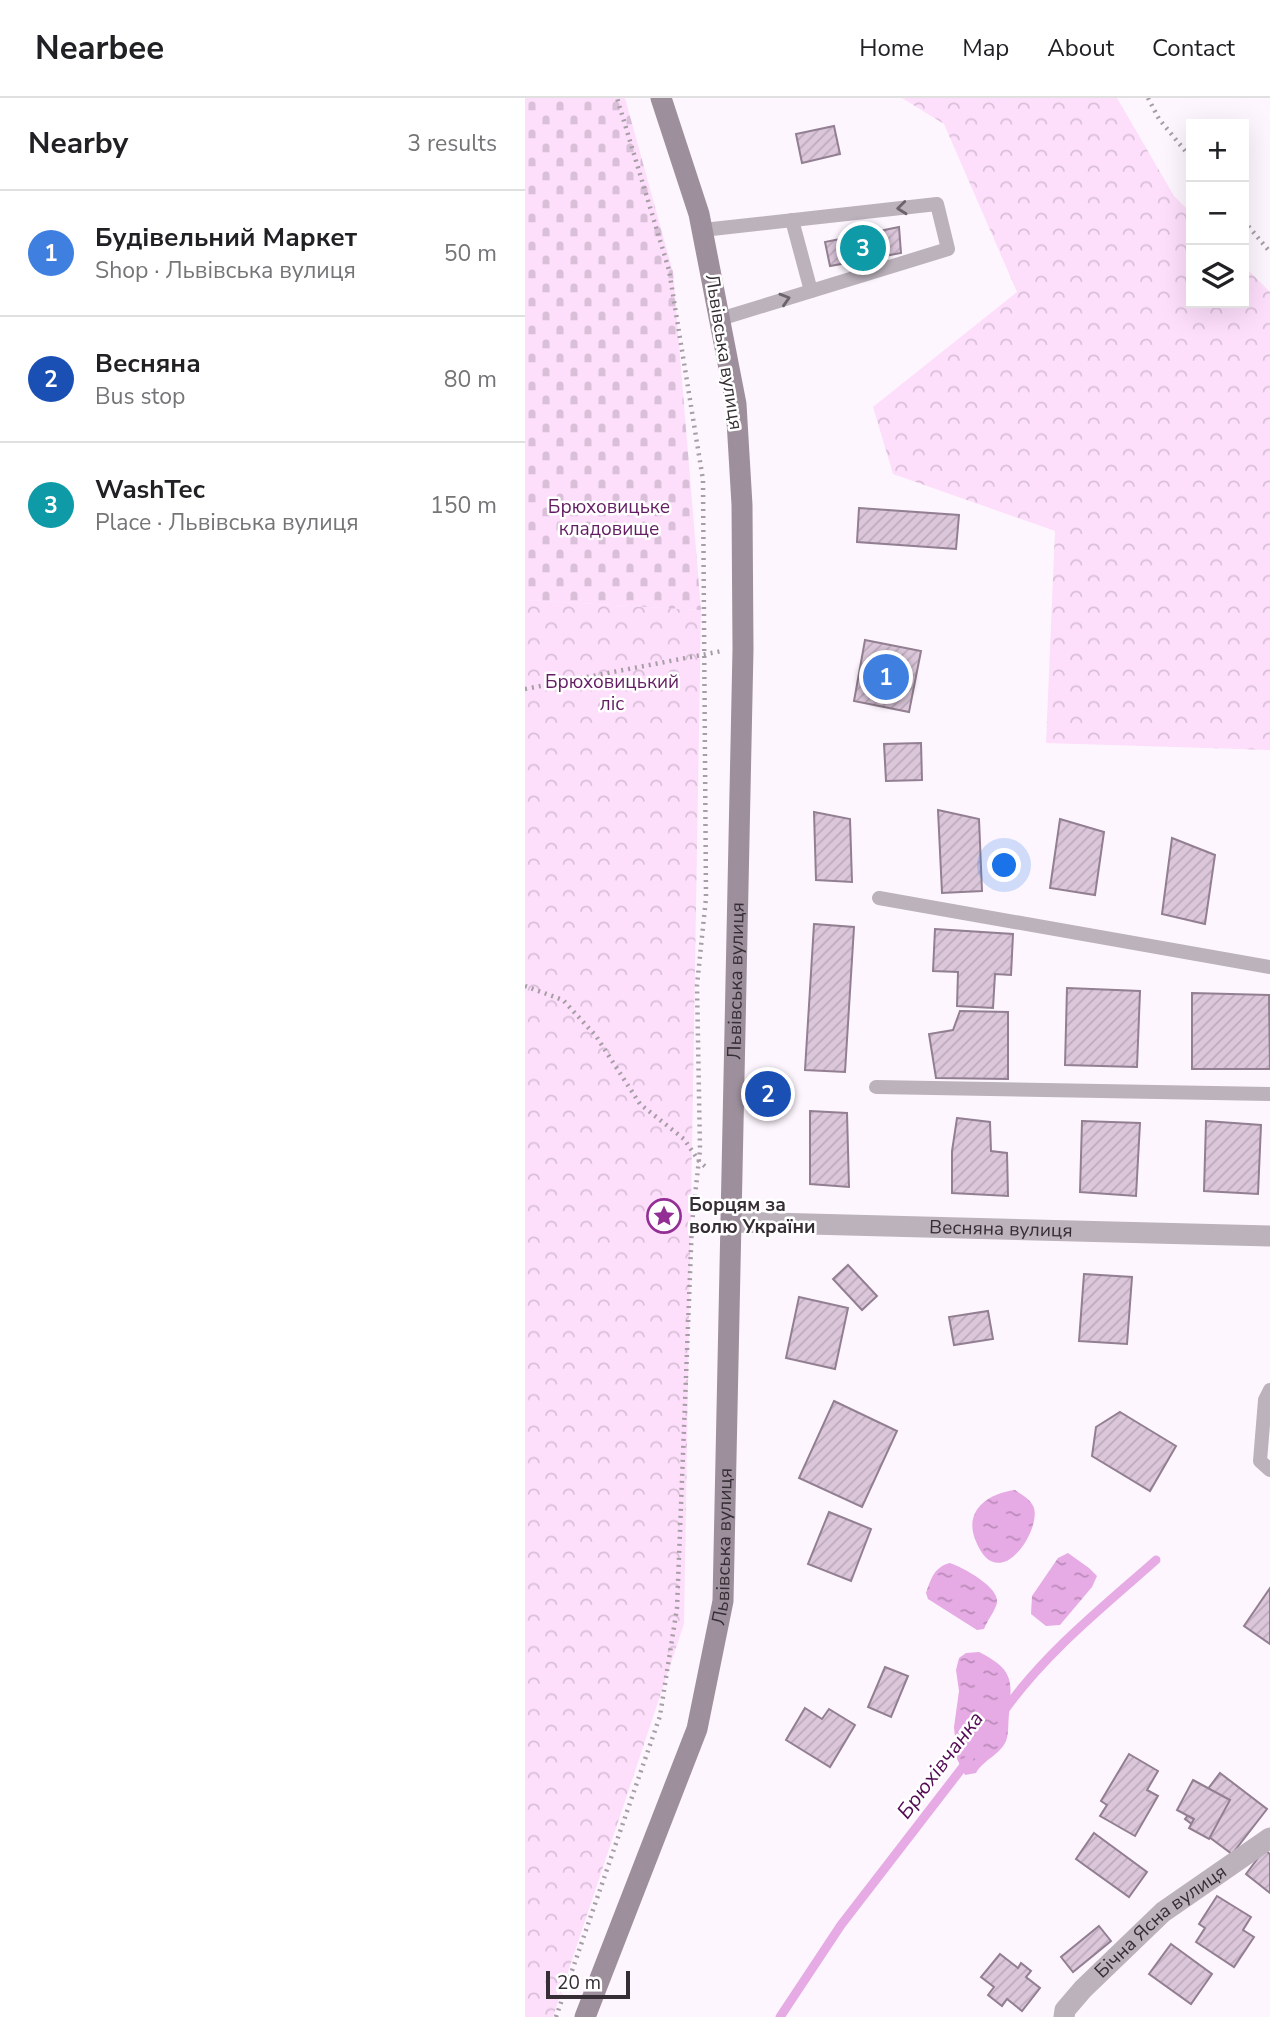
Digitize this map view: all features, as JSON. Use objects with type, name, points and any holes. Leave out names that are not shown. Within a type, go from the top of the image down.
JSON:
[{"type":"main road","name":"Львівська вулиця","points":[[585,2017],[698,1729],[723,1601],[743,649],[742,505],[736,404],[703,230],[661,98]]},
{"type":"street","name":"Весняна вулиця","points":[[731,1222],[1270,1236]]},
{"type":"street","name":"Бічна Ясна вулиця","points":[[1064,2017],[1065,2010],[1083,1989],[1163,1912],[1270,1838]]},
{"type":"lane","points":[[703,230],[937,204],[948,249],[720,319]]},
{"type":"lane","points":[[792,220],[811,291]]},
{"type":"lane","points":[[879,898],[1270,967]]},
{"type":"lane","points":[[876,1087],[1270,1094]]},
{"type":"lane","points":[[1270,1390],[1265,1400],[1260,1461],[1270,1470]]},
{"type":"path","points":[[556,2017],[660,1716],[677,1608],[692,1223],[699,1161],[697,985],[706,898],[703,480],[669,270],[617,98]]},
{"type":"path","points":[[1148,98],[1159,119],[1186,152]]},
{"type":"path","points":[[1249,227],[1270,252]]},
{"type":"path","points":[[525,689],[705,653],[743,649]]},
{"type":"path","points":[[525,986],[563,1000],[596,1036],[640,1104],[684,1139],[699,1161]]},
{"type":"green space","name":"Брюховицьке кладовище","points":[[525,98],[625,98],[673,272],[701,610],[525,600]]},
{"type":"green space","points":[[902,98],[1117,98],[1174,196],[1186,208],[1186,308],[1249,308],[1249,271],[1270,292],[1270,750],[1046,743],[1055,531],[893,474],[873,407],[1017,292],[944,124]]},
{"type":"green space","name":"Брюховицький ліс","points":[[525,600],[701,610],[684,1624],[553,2017],[525,2017]]},
{"type":"water","points":[[1015,1490],[1033,1505],[1031,1531],[1015,1555],[1005,1561],[994,1562],[984,1556],[975,1539],[973,1520],[981,1505],[988,1499]]},
{"type":"water","points":[[1068,1553],[1097,1576],[1092,1587],[1060,1625],[1046,1626],[1031,1614],[1032,1596],[1058,1558]]},
{"type":"water","points":[[950,1563],[979,1578],[993,1591],[997,1603],[984,1629],[977,1630],[928,1599],[926,1593],[934,1574],[940,1567]]},
{"type":"water","points":[[979,1652],[998,1664],[1008,1676],[1011,1692],[1008,1731],[1000,1750],[976,1773],[965,1775],[957,1759],[954,1727],[959,1691],[956,1670],[959,1658],[966,1653]]},
{"type":"building","points":[[834,126],[840,154],[802,163],[796,134]]},
{"type":"building","points":[[899,227],[901,253],[830,266],[825,242]]},
{"type":"building","points":[[859,508],[959,515],[956,549],[857,542]]},
{"type":"building","points":[[865,640],[921,651],[909,712],[854,701]]},
{"type":"building","points":[[921,743],[922,780],[886,781],[884,744]]},
{"type":"building","points":[[938,810],[979,819],[982,891],[942,893]]},
{"type":"building","points":[[814,812],[850,819],[852,882],[816,880]]},
{"type":"building","points":[[1060,819],[1104,832],[1095,895],[1050,888]]},
{"type":"building","points":[[1172,838],[1215,855],[1205,924],[1162,914]]},
{"type":"building","points":[[814,924],[854,927],[845,1072],[805,1070]]},
{"type":"building","points":[[935,929],[1013,934],[1011,975],[995,974],[993,1008],[957,1006],[958,972],[933,971]]},
{"type":"building","points":[[1067,988],[1140,991],[1137,1067],[1065,1065]]},
{"type":"building","points":[[1192,993],[1269,995],[1270,1069],[1192,1069]]},
{"type":"building","points":[[960,1011],[1008,1012],[1008,1079],[936,1078],[929,1034],[953,1030]]},
{"type":"building","points":[[810,1111],[847,1113],[849,1187],[810,1184]]},
{"type":"building","points":[[957,1118],[990,1122],[991,1151],[1007,1153],[1008,1196],[952,1193],[952,1151]]},
{"type":"building","points":[[1082,1121],[1140,1123],[1136,1196],[1080,1192]]},
{"type":"building","points":[[1206,1121],[1261,1125],[1258,1194],[1204,1191]]},
{"type":"building","points":[[848,1265],[877,1296],[862,1310],[833,1279]]},
{"type":"building","points":[[1084,1274],[1132,1277],[1127,1344],[1079,1341]]},
{"type":"building","points":[[799,1297],[848,1308],[835,1369],[786,1358]]},
{"type":"building","points":[[988,1311],[993,1339],[954,1345],[949,1317]]},
{"type":"building","points":[[834,1401],[897,1431],[862,1507],[799,1478]]},
{"type":"building","points":[[1120,1412],[1176,1446],[1150,1491],[1092,1456],[1096,1427]]},
{"type":"building","points":[[829,1512],[871,1529],[851,1581],[808,1564]]},
{"type":"building","points":[[1270,1588],[1270,1644],[1244,1626]]},
{"type":"building","points":[[885,1667],[908,1676],[891,1717],[868,1707]]},
{"type":"building","points":[[805,1708],[822,1719],[829,1709],[855,1725],[830,1767],[786,1740]]},
{"type":"building","points":[[1129,1754],[1158,1771],[1147,1790],[1158,1796],[1135,1836],[1100,1816],[1107,1805],[1101,1801]]},
{"type":"building","points":[[1220,1773],[1267,1809],[1232,1854],[1185,1819]]},
{"type":"building","points":[[1193,1780],[1230,1800],[1209,1839],[1189,1828],[1194,1819],[1177,1810]]},
{"type":"building","points":[[1094,1833],[1147,1872],[1129,1897],[1076,1859]]},
{"type":"building","points":[[1264,1850],[1270,1854],[1270,1893],[1246,1874]]},
{"type":"building","points":[[1217,1896],[1251,1917],[1243,1930],[1254,1937],[1234,1967],[1196,1942],[1205,1928],[1199,1924]]},
{"type":"building","points":[[1099,1926],[1111,1941],[1073,1972],[1061,1957]]},
{"type":"building","points":[[1171,1944],[1212,1974],[1191,2004],[1149,1974]]},
{"type":"building","points":[[1000,1954],[1018,1968],[1021,1963],[1031,1971],[1026,1977],[1040,1988],[1022,2011],[1007,1999],[1002,2006],[988,1995],[994,1987],[981,1977]]},
{"type":"waterway","name":"Брюхівчанка","points":[[1004,1711],[1057,1650],[1156,1560]]},
{"type":"waterway","name":"Брюхівчанка","points":[[780,2017],[841,1925],[969,1759]]},
{"type":"place","name":"WashTec","points":[[863,248]]},
{"type":"place","name":"Будівельний Маркет","points":[[886,677]]},
{"type":"place","name":"Весняна","points":[[768,1094]]},
{"type":"place","name":"Борцям за волю України","points":[[664,1216]]}]
